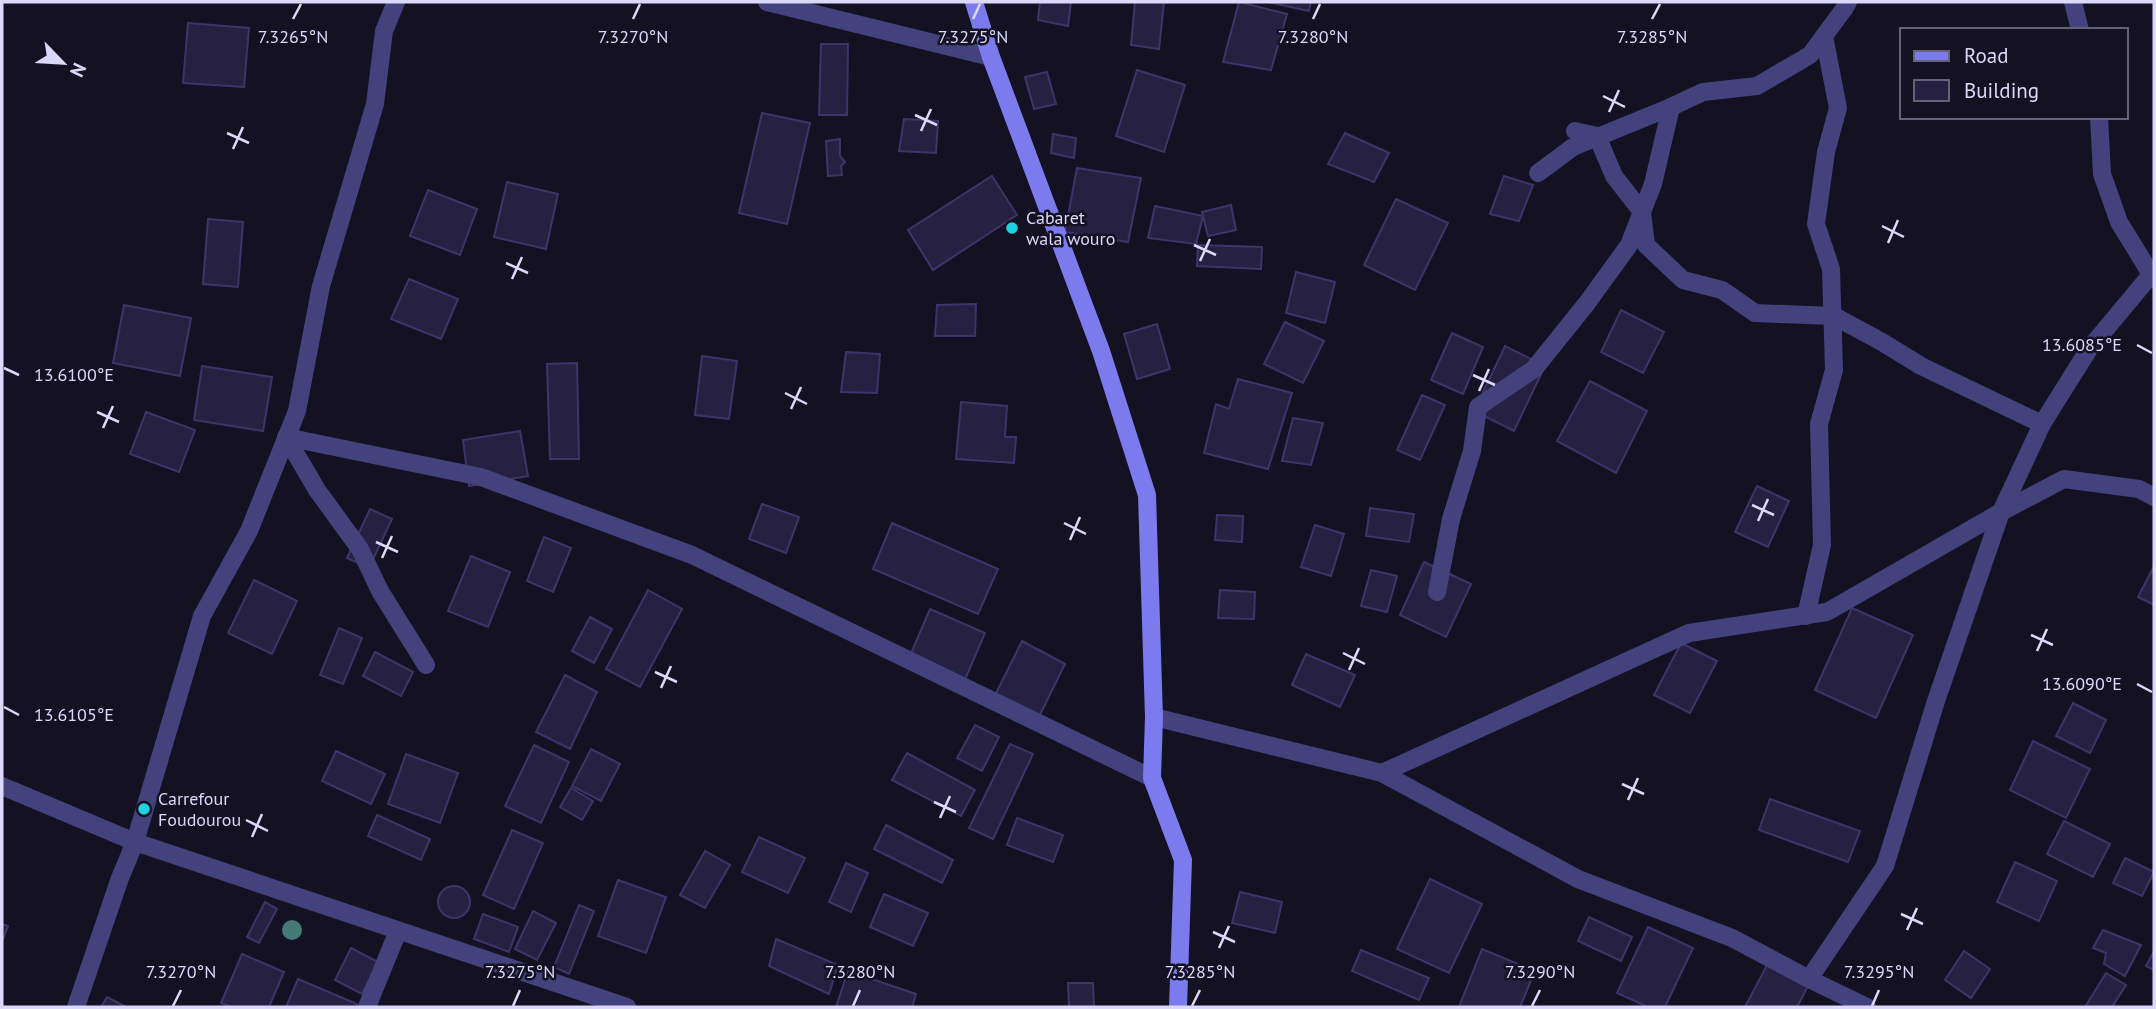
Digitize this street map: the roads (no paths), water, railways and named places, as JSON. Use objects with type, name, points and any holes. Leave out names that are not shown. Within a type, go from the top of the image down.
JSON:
[{"type":"street","points":[[76,1007],[135,842],[202,616],[249,531],[297,411],[321,286],[375,104],[384,31],[396,2]]},
{"type":"street","points":[[766,2],[991,57]]},
{"type":"street","points":[[974,2],[991,57],[1101,351],[1147,495],[1154,717],[1152,778],[1183,860],[1178,1007]]},
{"type":"street","points":[[1538,173],[1573,147],[1703,92],[1757,86],[1810,55],[1848,2]]},
{"type":"street","points":[[2073,2],[2080,28]]},
{"type":"street","points":[[1806,616],[1822,545],[1819,424],[1834,370],[1831,269],[1816,224],[1826,152],[1838,107],[1824,36]]},
{"type":"street","points":[[1437,592],[1451,519],[1472,451],[1478,407],[1534,369],[1629,245],[1653,184],[1671,107]]},
{"type":"street","points":[[1809,979],[1885,866],[2001,512],[2042,424],[2089,349],[2153,274],[2119,222],[2102,174],[2099,119]]},
{"type":"street","points":[[1575,131],[1597,136]]},
{"type":"street","points":[[1597,136],[1614,176],[1642,212],[1646,245],[1683,280],[1722,290],[1755,313],[1834,316],[1920,366],[2042,424]]},
{"type":"street","points":[[286,437],[317,490],[360,549],[380,590],[426,665]]},
{"type":"street","points":[[286,437],[481,477],[692,555],[1152,778]]},
{"type":"street","points":[[1382,773],[1689,633],[1827,612],[2064,479],[2139,489],[2154,497]]},
{"type":"street","points":[[1154,717],[1382,773],[1578,879],[1732,938],[1867,1007]]},
{"type":"street","points":[[2,786],[135,842],[628,1007]]},
{"type":"street","points":[[367,1007],[398,931]]},
{"type":"place","name":"Cabaret wala wouro","points":[[1012,228]]},
{"type":"place","name":"Carrefour Foudourou","points":[[144,809]]}]
